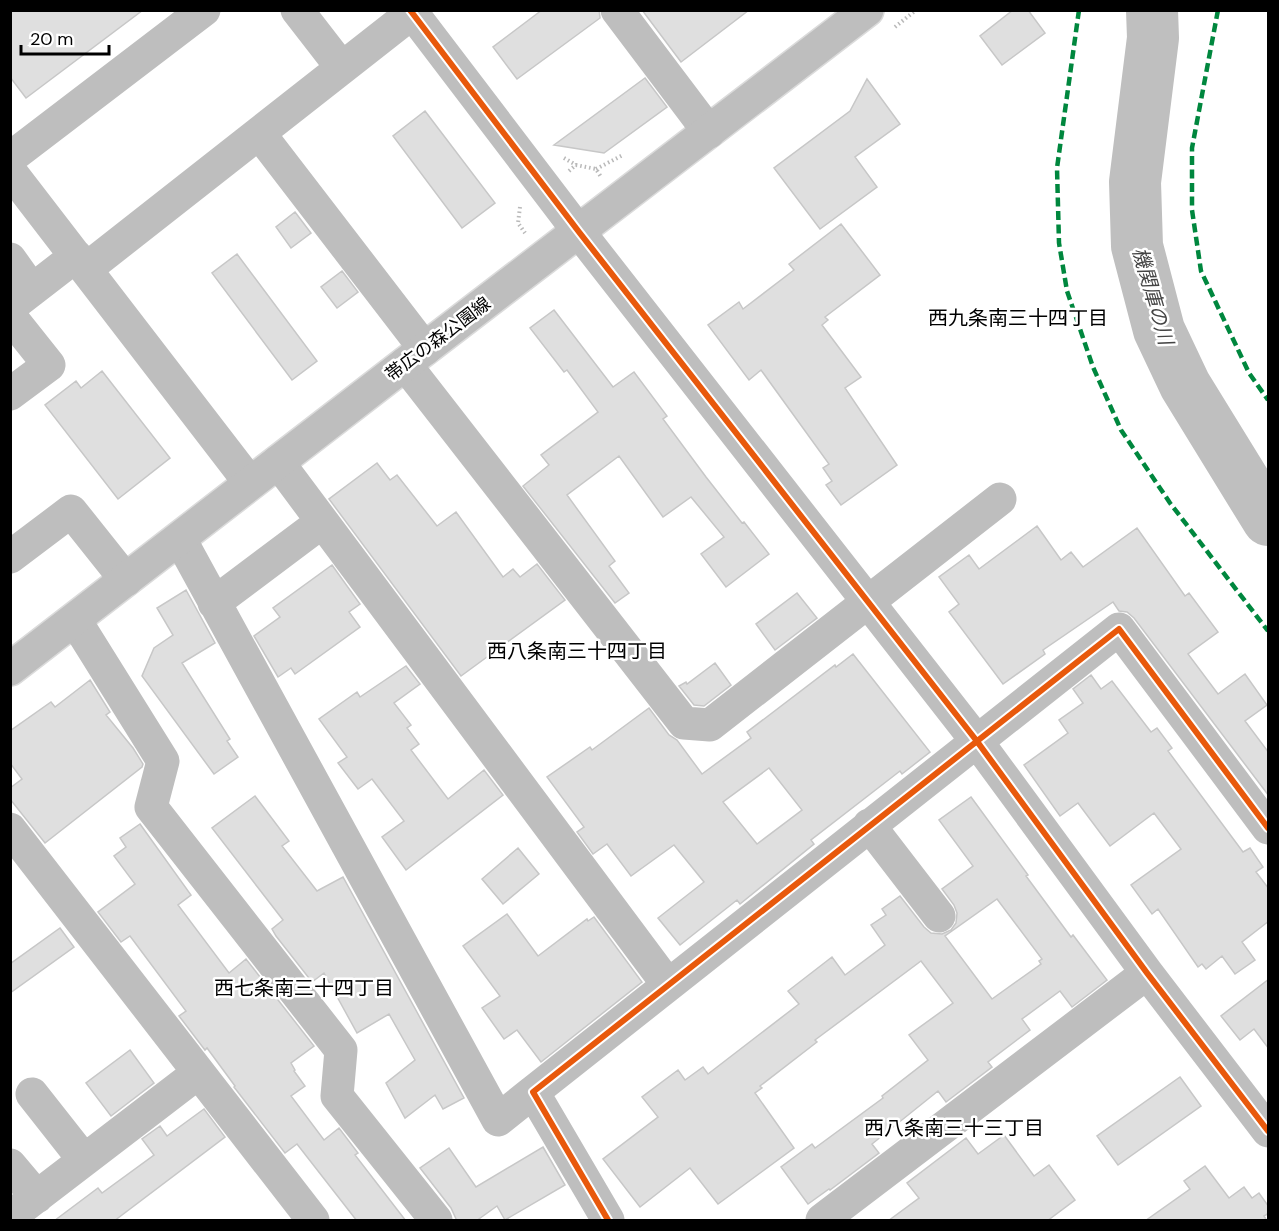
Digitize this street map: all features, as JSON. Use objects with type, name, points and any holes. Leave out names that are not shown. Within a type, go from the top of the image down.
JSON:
[{"type":"street","points":[[10,158],[204,10]]},
{"type":"street","points":[[297,10],[342,68]]},
{"type":"street","points":[[617,10],[709,132]]},
{"type":"street","name":"帯広の森公園線","points":[[10,669],[867,10]]},
{"type":"street","points":[[10,259],[21,298],[81,263],[259,133],[411,12],[579,232],[976,740],[1147,973],[1269,1131]]},
{"type":"street","points":[[259,133],[415,356],[684,723],[710,725],[1000,499]]},
{"type":"street","points":[[10,171],[250,483]]},
{"type":"street","points":[[10,316],[49,365],[10,394]]},
{"type":"street","points":[[278,462],[668,985]]},
{"type":"street","points":[[10,557],[71,511],[126,580]]},
{"type":"street","points":[[214,603],[322,522]]},
{"type":"street","points":[[180,539],[498,1120],[1119,629],[1269,828]]},
{"type":"street","points":[[75,620],[163,761],[151,807],[340,1050],[337,1096],[436,1221]]},
{"type":"street","points":[[869,825],[939,916]]},
{"type":"street","points":[[10,830],[313,1221]]},
{"type":"street","points":[[822,1221],[1147,973]]},
{"type":"street","points":[[10,1217],[198,1073]]},
{"type":"street","points":[[533,1092],[608,1221]]},
{"type":"street","points":[[32,1094],[84,1160]]},
{"type":"street","points":[[10,1165],[37,1197]]},
{"type":"building","points":[[10,10],[143,10],[26,98],[10,77]]},
{"type":"building","points":[[542,10],[599,10],[600,18],[517,79],[493,47]]},
{"type":"building","points":[[642,10],[749,10],[681,62]]},
{"type":"building","points":[[1013,10],[1028,10],[1045,33],[1002,65],[980,36]]},
{"type":"building","points":[[645,78],[667,107],[604,153],[554,145]]},
{"type":"building","points":[[867,79],[900,124],[855,157],[877,187],[820,229],[774,168],[850,111]]},
{"type":"building","points":[[425,111],[495,203],[462,228],[393,136]]},
{"type":"building","points":[[295,212],[311,233],[291,248],[276,227]]},
{"type":"building","points":[[841,224],[880,275],[825,317],[828,320],[822,325],[861,377],[845,388],[897,465],[841,505],[826,485],[832,481],[823,468],[829,464],[761,370],[749,380],[708,325],[739,302],[743,309],[794,270],[789,264]]},
{"type":"building","points":[[237,254],[317,361],[292,380],[212,273]]},
{"type":"building","points":[[342,271],[358,292],[337,308],[321,287]]},
{"type":"building","points":[[554,310],[613,387],[634,372],[667,416],[663,419],[706,477],[769,554],[726,587],[701,554],[724,537],[691,497],[663,517],[619,456],[567,495],[615,561],[609,566],[629,593],[615,603],[523,486],[549,465],[541,455],[598,412],[567,370],[564,372],[530,328]]},
{"type":"building","points":[[102,371],[170,458],[118,499],[45,405],[76,381],[81,388]]},
{"type":"building","points":[[377,463],[390,480],[397,475],[437,526],[456,512],[503,577],[513,569],[520,577],[537,564],[565,600],[461,676],[329,499]]},
{"type":"building","points":[[1037,526],[1061,560],[1071,552],[1083,567],[1137,528],[1185,596],[1189,593],[1218,632],[1188,654],[1218,694],[1245,674],[1267,705],[1245,721],[1269,753],[1269,796],[1134,618],[1127,612],[1119,611],[1113,602],[1043,650],[1045,654],[1003,684],[949,612],[959,604],[939,577],[969,555],[979,569]]},
{"type":"building","points":[[332,565],[360,604],[349,612],[360,627],[295,674],[291,668],[278,677],[254,636],[280,617],[273,608]]},
{"type":"building","points":[[186,590],[215,643],[182,663],[230,739],[227,741],[238,757],[214,774],[142,676],[154,648],[173,635],[157,608]]},
{"type":"building","points":[[797,593],[817,618],[775,650],[756,624]]},
{"type":"building","points":[[853,654],[930,752],[902,774],[900,771],[811,840],[814,844],[740,904],[737,900],[680,945],[658,918],[704,882],[674,845],[631,876],[607,844],[593,854],[577,832],[584,827],[547,777],[590,747],[592,750],[649,708],[702,774],[751,738],[747,732],[835,665],[836,667]],"holes":[[[769,768],[802,810],[757,844],[723,802]]]},
{"type":"building","points":[[715,663],[731,685],[704,706],[694,705],[679,686],[686,682],[687,684]]},
{"type":"building","points":[[406,666],[420,684],[394,703],[411,725],[407,728],[419,744],[411,750],[448,799],[484,770],[503,795],[406,870],[382,837],[404,821],[372,779],[358,789],[338,763],[347,757],[319,719],[357,692],[360,697]]},
{"type":"building","points":[[1091,675],[1101,689],[1112,681],[1151,732],[1157,728],[1172,748],[1168,751],[1243,852],[1250,848],[1263,867],[1256,872],[1269,889],[1269,921],[1242,942],[1255,960],[1235,974],[1222,956],[1206,969],[1202,964],[1198,967],[1158,909],[1152,914],[1131,885],[1181,849],[1154,813],[1110,846],[1078,803],[1060,816],[1024,765],[1068,733],[1059,720],[1083,703],[1073,689]]},
{"type":"building","points":[[90,680],[110,712],[106,715],[143,764],[45,843],[10,799],[10,788],[22,779],[10,763],[10,731],[51,702],[55,707]]},
{"type":"building","points":[[255,796],[289,841],[282,846],[317,891],[343,877],[464,1098],[443,1109],[435,1095],[405,1118],[386,1083],[415,1060],[389,1014],[357,1033],[324,973],[312,982],[276,936],[272,929],[283,920],[212,828]]},
{"type":"building","points":[[971,797],[1071,937],[1073,935],[1107,980],[1072,1007],[1060,991],[1022,1019],[1030,1030],[988,1062],[992,1067],[946,1102],[938,1091],[872,1144],[879,1153],[808,1204],[781,1167],[812,1144],[815,1148],[883,1098],[882,1096],[928,1060],[909,1035],[953,1003],[921,961],[815,1040],[817,1042],[760,1086],[762,1088],[755,1093],[794,1148],[718,1204],[690,1168],[640,1207],[603,1159],[658,1117],[642,1097],[678,1070],[685,1080],[703,1067],[708,1074],[799,1004],[788,991],[832,957],[845,975],[885,945],[871,925],[886,915],[882,909],[900,896],[931,933],[942,934],[951,930],[956,923],[957,913],[942,889],[973,866],[939,820]],"holes":[[[997,899],[1042,959],[1039,961],[1041,964],[992,999],[945,936]]]},
{"type":"building","points":[[140,824],[191,895],[178,905],[229,973],[246,959],[314,1046],[291,1063],[305,1086],[291,1096],[324,1140],[339,1128],[358,1153],[355,1155],[406,1221],[357,1221],[297,1144],[285,1153],[207,1048],[205,1050],[179,1016],[186,1011],[130,936],[121,942],[98,912],[135,884],[114,856],[126,847],[120,838]]},
{"type":"building","points":[[518,848],[539,874],[503,904],[482,879]]},
{"type":"building","points":[[507,914],[538,956],[587,919],[588,921],[594,917],[642,982],[541,1062],[517,1030],[504,1039],[482,1008],[500,996],[463,946]]},
{"type":"building","points":[[60,928],[74,947],[10,993],[10,964]]},
{"type":"building","points":[[1269,979],[1269,1049],[1254,1029],[1240,1040],[1221,1016]]},
{"type":"building","points":[[130,1050],[154,1083],[111,1116],[86,1083]]},
{"type":"building","points":[[1180,1077],[1201,1106],[1118,1165],[1097,1136]]},
{"type":"building","points":[[204,1109],[225,1137],[114,1221],[54,1221],[98,1188],[102,1193],[154,1155],[142,1139],[160,1126],[167,1136]]},
{"type":"building","points":[[1004,1135],[1034,1176],[1049,1165],[1075,1200],[1047,1221],[888,1221],[919,1198],[907,1183],[966,1138],[978,1154]]},
{"type":"building","points":[[543,1147],[565,1185],[505,1220],[497,1206],[476,1221],[457,1221],[451,1208],[420,1168],[449,1148],[476,1187]]},
{"type":"building","points":[[1205,1166],[1229,1198],[1244,1187],[1252,1198],[1259,1193],[1269,1207],[1269,1213],[1264,1216],[1267,1221],[1145,1221],[1190,1189],[1184,1181]]},
{"type":"waterway","name":"機関庫の川","points":[[1152,10],[1153,38],[1135,182],[1137,246],[1159,330],[1185,385],[1268,520]]},
{"type":"marked path","points":[[1079,10],[1057,168],[1059,243],[1067,291],[1093,367],[1121,430],[1170,503],[1268,631]]},
{"type":"marked path","points":[[1218,10],[1192,148],[1192,210],[1201,271],[1249,373],[1268,400]]},
{"type":"cycle path","points":[[410,10],[579,232],[976,740],[1147,973],[1268,1131]]},
{"type":"cycle path","points":[[608,1220],[533,1092],[1119,629],[1268,828]]},
{"type":"district","name":"西九条南三十四丁目","points":[[1018,318]]},
{"type":"district","name":"西八条南三十四丁目","points":[[577,651]]},
{"type":"district","name":"西七条南三十四丁目","points":[[304,988]]},
{"type":"district","name":"西八条南三十三丁目","points":[[954,1128]]}]
